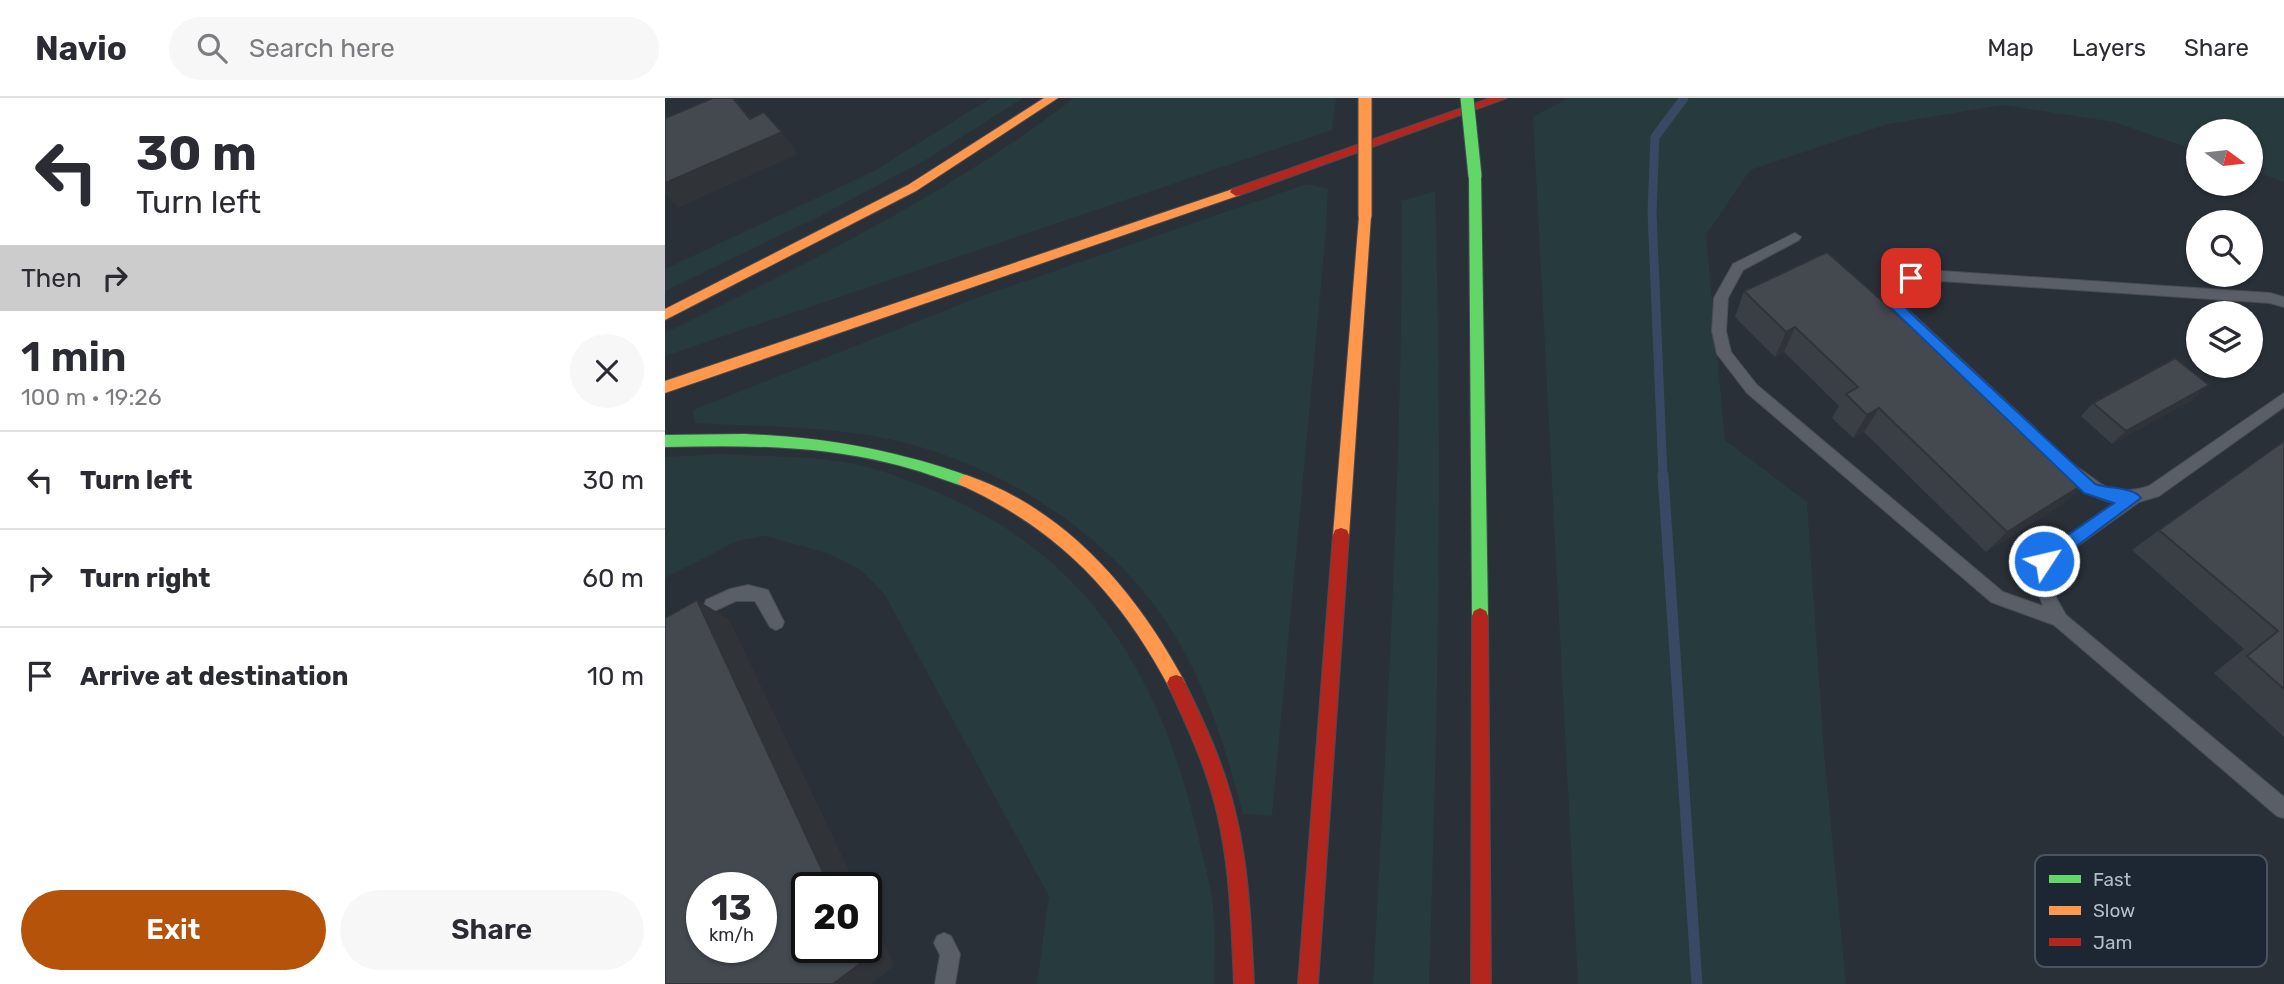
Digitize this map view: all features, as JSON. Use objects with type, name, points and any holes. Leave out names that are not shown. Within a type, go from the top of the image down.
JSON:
[{"type":"highway","points":[[665,315],[847,224],[976,150],[1052,98]]},
{"type":"highway","points":[[1308,984],[1364,216],[1364,98]]},
{"type":"highway","points":[[1467,98],[1475,176],[1483,863],[1481,984]]},
{"type":"highway","points":[[665,387],[1396,137],[1501,98]]},
{"type":"highway","points":[[1349,132],[1375,124]]},
{"type":"highway","points":[[665,441],[743,436],[810,439],[901,456],[971,481],[1066,536],[1109,581],[1151,634],[1185,692],[1213,766],[1231,834],[1244,984]]},
{"type":"lane","points":[[1795,237],[1738,267],[1721,298],[1719,331],[1724,354],[1752,389],[1997,597],[2060,620],[2280,803]]},
{"type":"lane","points":[[2040,442],[1894,304],[1896,287],[1911,278],[1941,276],[2270,298],[2284,302]]},
{"type":"lane","points":[[2060,620],[2039,578],[2044,561],[2133,498],[2154,491],[2284,399]]},
{"type":"lane","points":[[2060,460],[2089,488],[2109,496],[2133,498]]},
{"type":"lane","points":[[712,605],[731,594],[748,591],[762,595],[776,622]]},
{"type":"lane","points":[[944,943],[950,954],[945,984]]},
{"type":"green space","points":[[991,98],[1023,98],[927,159],[820,216],[665,291],[665,269],[874,171]]},
{"type":"green space","points":[[1074,98],[1336,98],[1332,130],[665,356],[665,333],[876,226],[978,166]]},
{"type":"green space","points":[[1568,98],[2284,98],[2284,182],[2263,174],[2263,119],[2186,119],[2186,147],[2114,122],[2002,105],[1888,124],[1750,170],[1706,235],[1725,440],[1807,502],[1824,752],[1846,984],[1578,984],[1533,117]]},
{"type":"green space","points":[[1307,184],[1328,189],[1326,231],[1272,816],[1243,814],[1209,705],[1193,669],[1167,623],[1134,581],[1096,543],[1053,510],[1006,482],[957,459],[906,443],[834,431],[695,423],[693,410],[979,297]]},
{"type":"green space","points":[[1435,191],[1439,390],[1438,588],[1429,984],[1373,984],[1397,495],[1402,201]]},
{"type":"green space","points":[[721,454],[846,462],[906,480],[948,497],[999,524],[1043,556],[1081,592],[1114,632],[1141,677],[1164,725],[1182,777],[1212,899],[1214,984],[1037,984],[1049,896],[885,595],[861,570],[827,553],[766,536],[737,541],[665,578],[665,457]]},
{"type":"building","points":[[713,98],[733,98],[750,119],[764,112],[782,132],[665,183],[665,118]]},
{"type":"building","points":[[1827,252],[2087,482],[2007,532],[1879,408],[1867,415],[1846,394],[1858,387],[1795,327],[1786,332],[1744,291]]},
{"type":"building","points":[[2175,358],[2186,367],[2186,378],[2200,378],[2209,385],[2126,431],[2093,403]]},
{"type":"building","points":[[2284,441],[2284,689],[2247,656],[2278,631],[2159,530]]},
{"type":"building","points":[[697,600],[823,872],[791,872],[791,963],[861,963],[833,984],[665,984],[665,618]]},
{"type":"waterway","points":[[1663,476],[1652,212],[1655,137],[1684,98]]},
{"type":"waterway","points":[[1663,475],[1697,984]]},
{"type":"traffic: fast","points":[[1467,98],[1475,176]]},
{"type":"traffic: fast","points":[[1475,176],[1480,616]]},
{"type":"traffic: fast","points":[[665,441],[744,440],[818,444],[891,457],[966,481]]},
{"type":"traffic: slow","points":[[665,315],[912,188],[1052,98]]},
{"type":"traffic: slow","points":[[1365,98],[1365,216]]},
{"type":"traffic: slow","points":[[665,387],[1236,192]]},
{"type":"traffic: slow","points":[[1341,535],[1365,216]]},
{"type":"traffic: slow","points":[[966,481],[1000,496],[1032,515],[1090,562],[1139,619],[1176,683]]},
{"type":"traffic: jam","points":[[1236,192],[1501,98]]},
{"type":"traffic: jam","points":[[1308,984],[1341,535]]},
{"type":"traffic: jam","points":[[1480,616],[1481,984]]},
{"type":"traffic: jam","points":[[1176,683],[1200,734],[1225,805],[1238,884],[1244,984]]},
{"type":"route","points":[[1911,278],[1896,287],[1894,304],[2089,488],[2109,496],[2133,498],[2044,561]]}]
